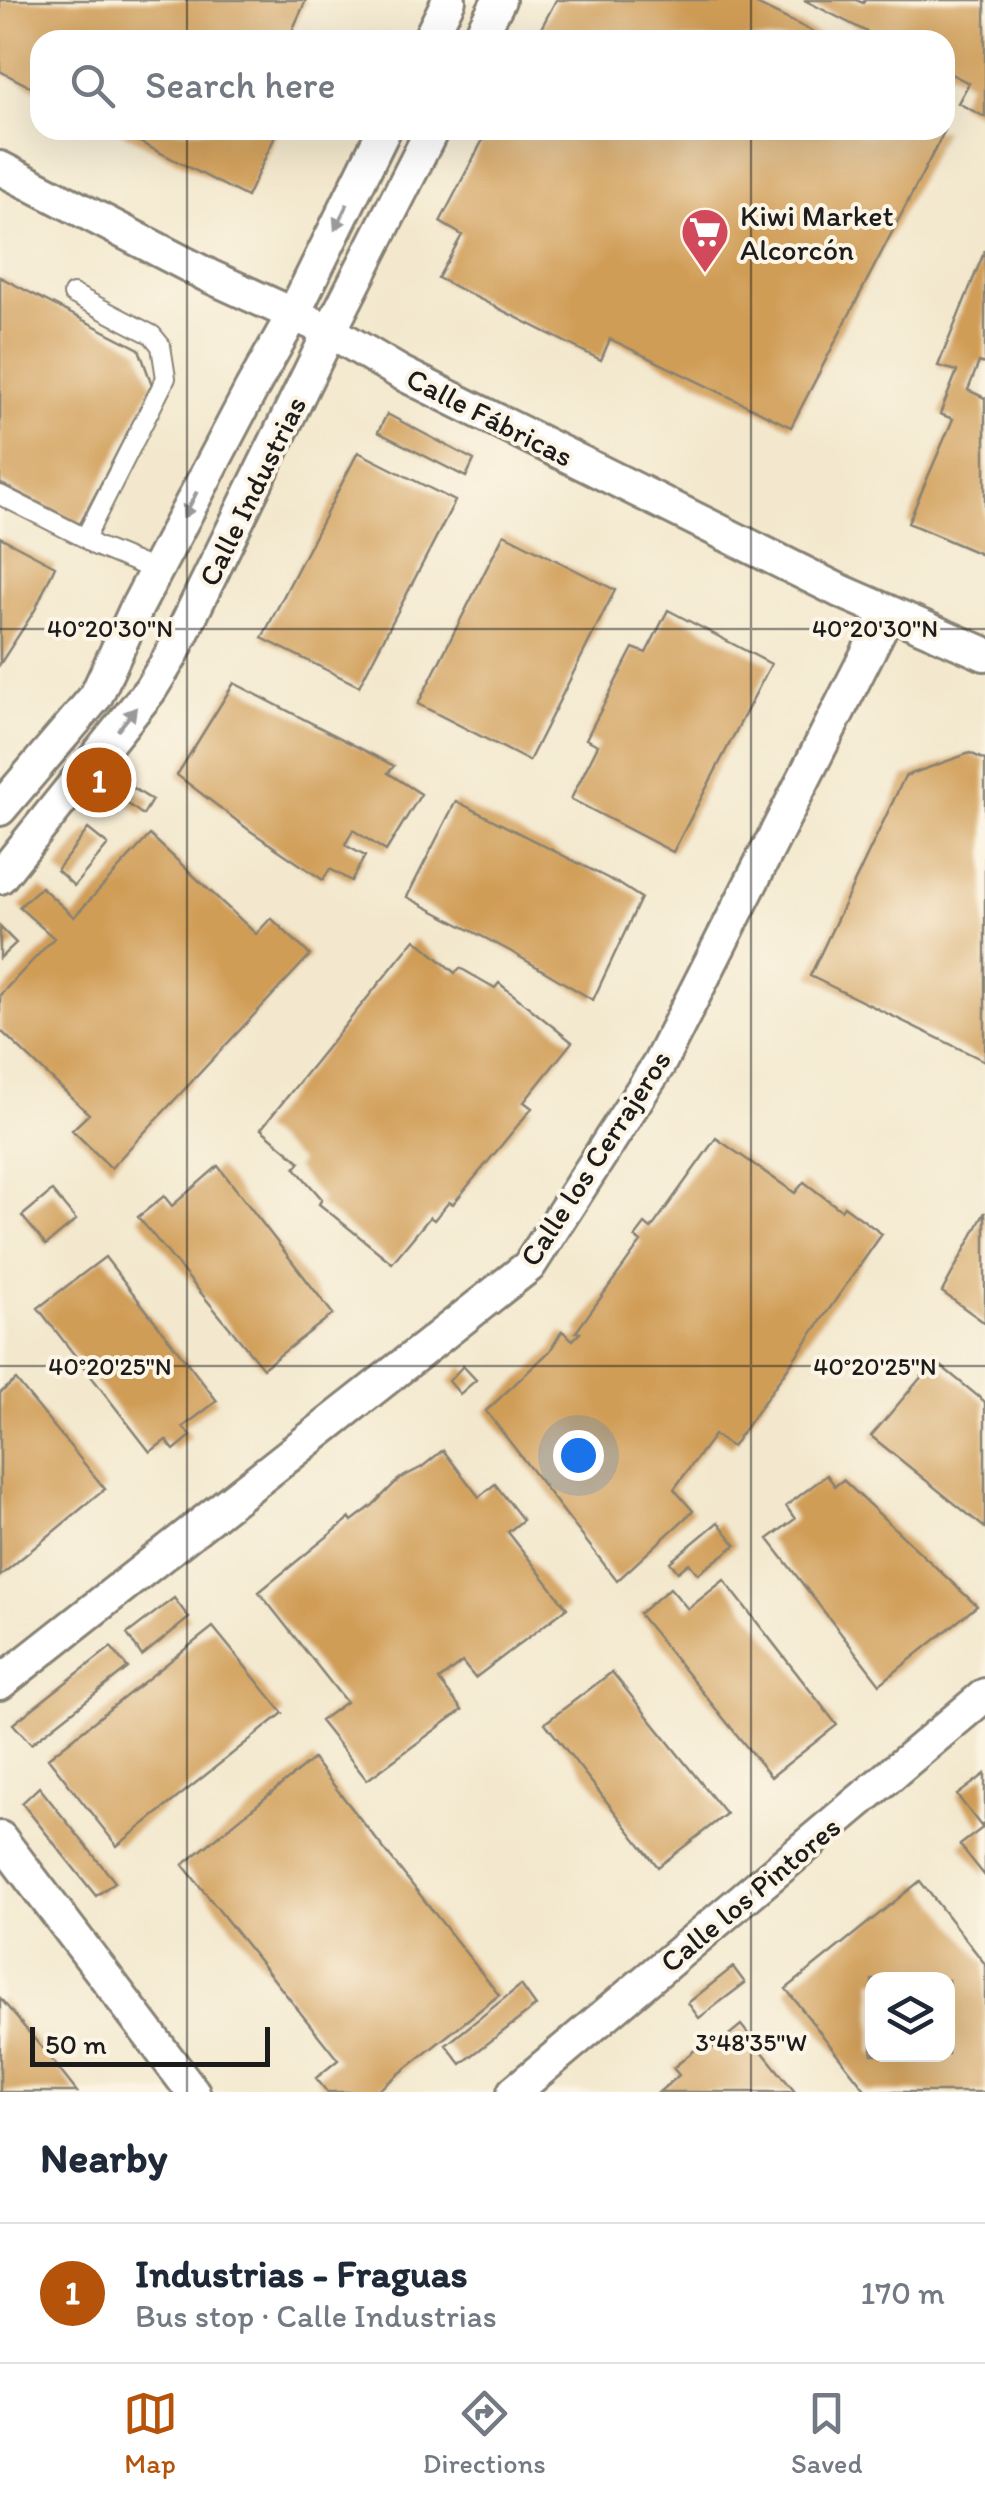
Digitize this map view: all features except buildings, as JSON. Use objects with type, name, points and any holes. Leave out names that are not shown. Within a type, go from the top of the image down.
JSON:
[{"type":"street","points":[[434,30],[449,0]]},
{"type":"street","points":[[483,30],[499,0]]},
{"type":"street","name":"Calle Industrias","points":[[0,809],[96,696],[156,570],[293,315],[379,140]]},
{"type":"street","name":"Calle Industrias","points":[[0,877],[150,690],[171,656],[427,140]]},
{"type":"street","name":"Calle Fábricas","points":[[0,168],[838,590],[985,654]]},
{"type":"street","name":"Calle los Cerrajeros","points":[[0,1683],[529,1266],[659,1064],[888,612]]},
{"type":"street","name":"Calle los Pintores","points":[[514,2092],[985,1695]]},
{"type":"street","points":[[0,1838],[193,2092]]},
{"type":"lane","points":[[73,294],[152,335],[162,346],[166,378],[85,538]]},
{"type":"lane","points":[[0,495],[96,546],[156,570]]},
{"type":"place","name":"Kiwi Market Alcorcón","points":[[705,274]]},
{"type":"place","name":"Industrias - Fraguas","points":[[99,780]]}]
